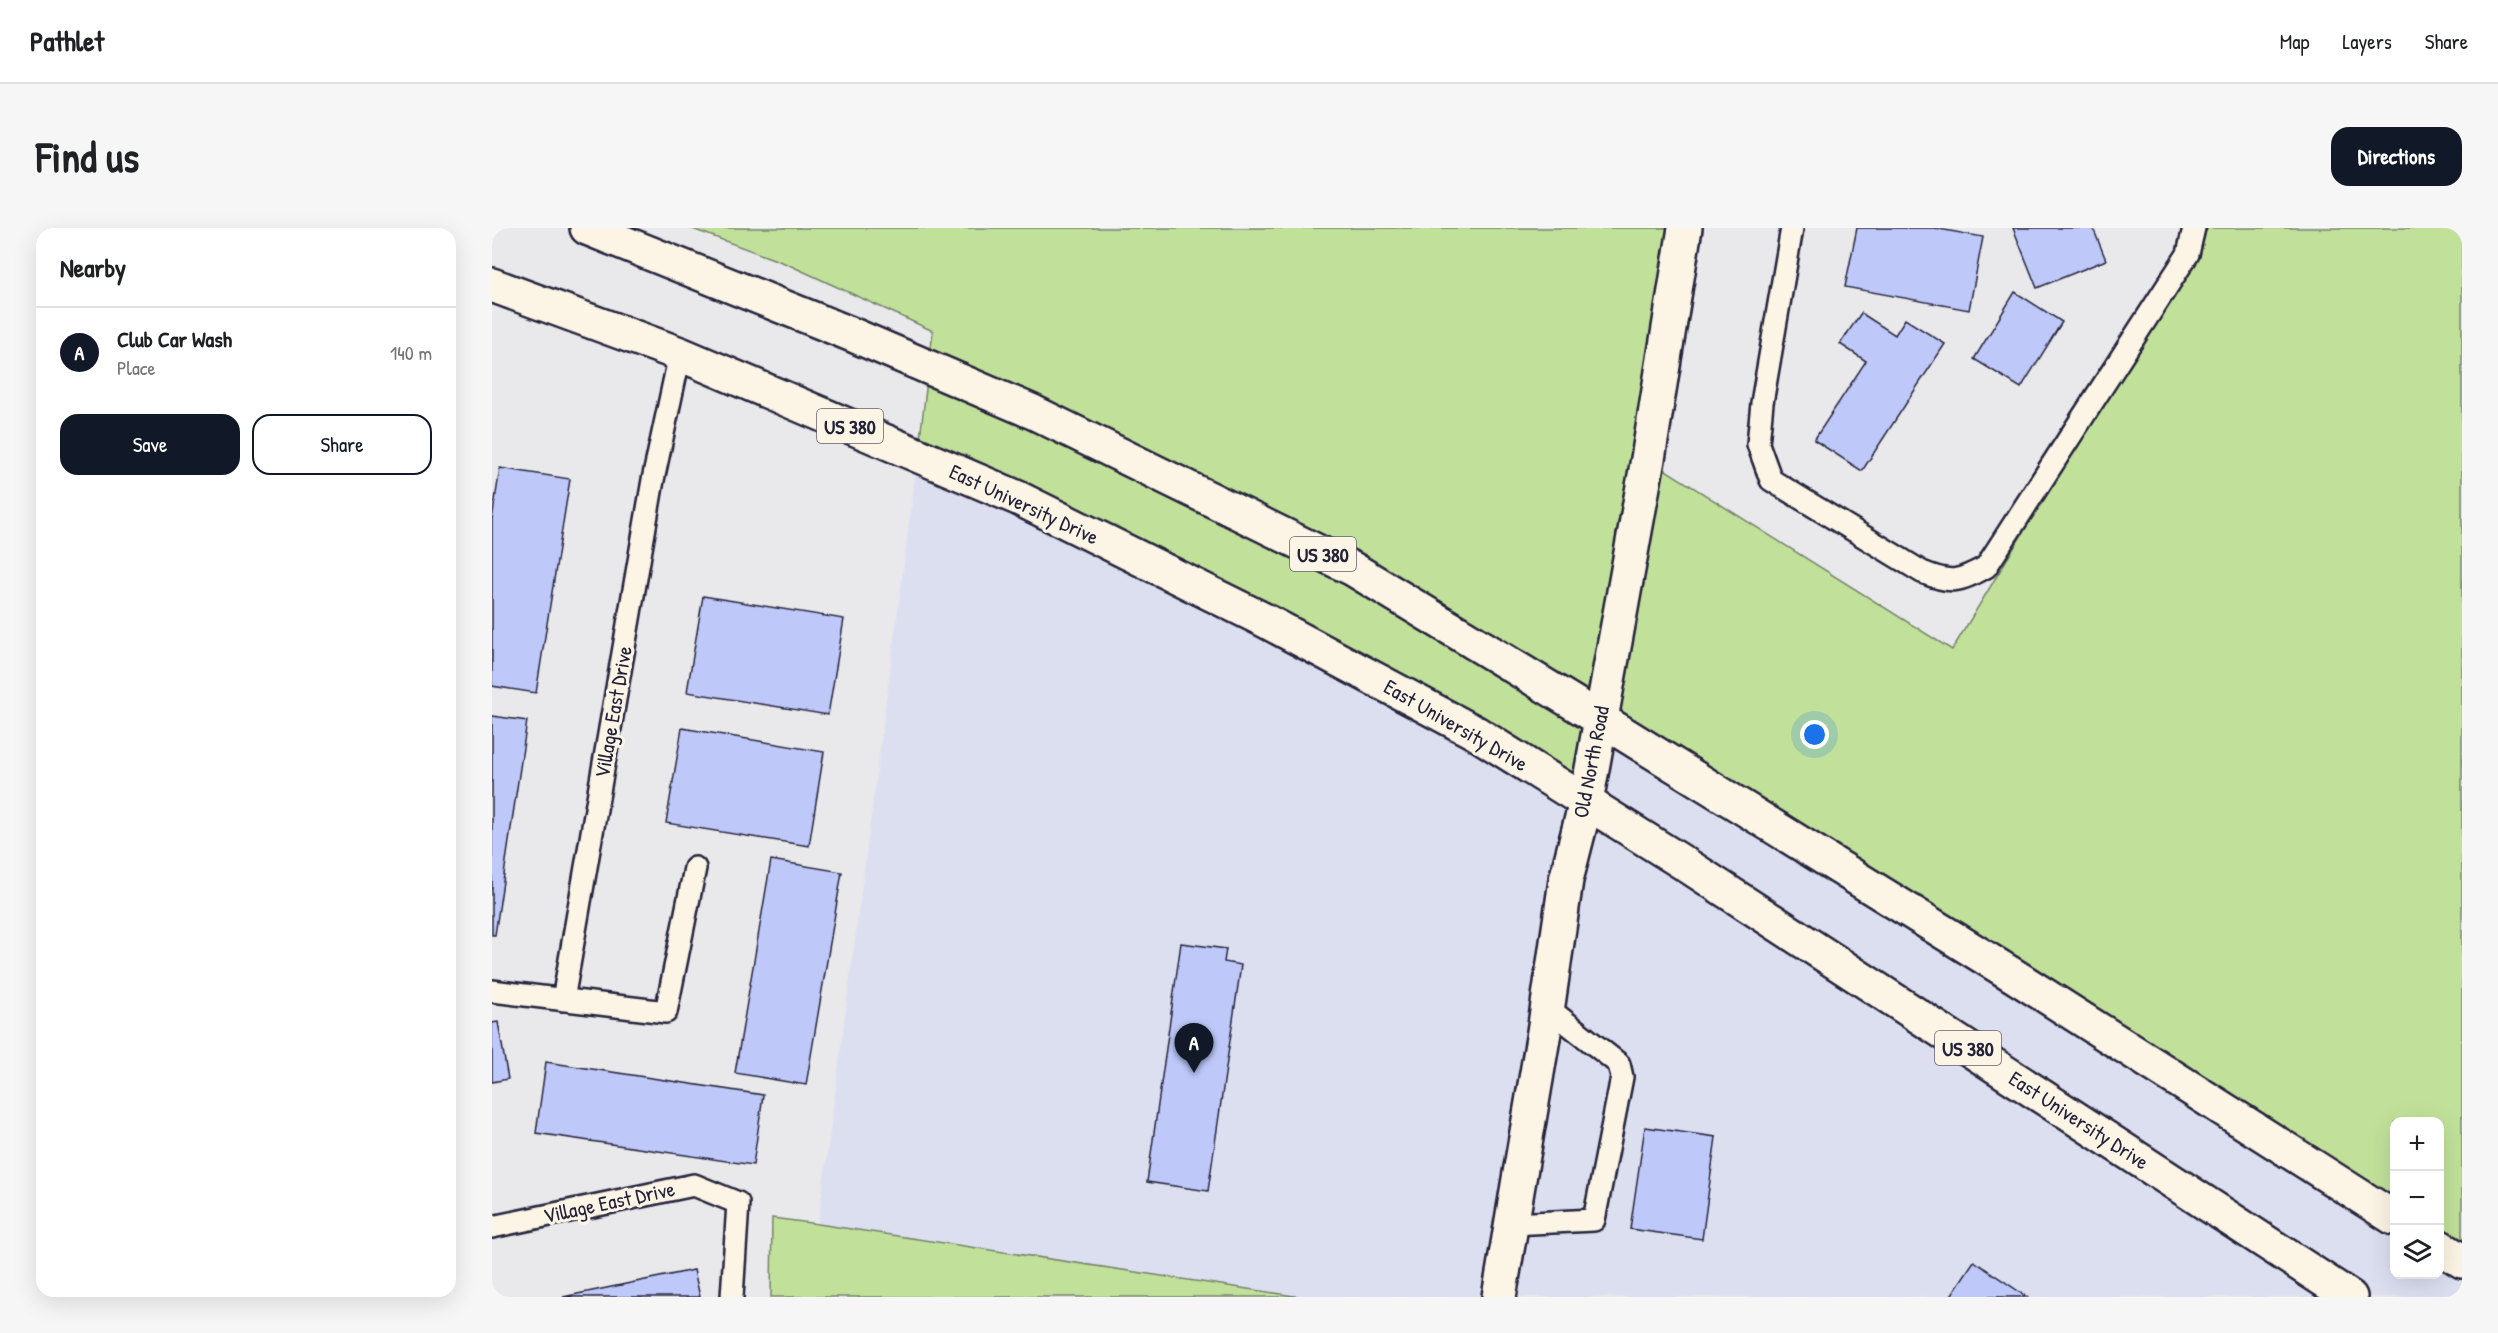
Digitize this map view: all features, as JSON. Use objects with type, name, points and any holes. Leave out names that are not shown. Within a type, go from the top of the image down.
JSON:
[{"type":"main road","name":"US 380","points":[[587,228],[853,334],[1033,412],[1353,569],[2016,977],[2390,1215]]},
{"type":"main road","name":"Old North Road","points":[[1499,1297],[1548,1008],[1566,880],[1586,802],[1648,459],[1685,228]]},
{"type":"main road","name":"East University Drive","points":[[492,285],[680,354],[1039,508],[1266,621],[1476,734],[1685,864],[2350,1297]]},
{"type":"main road","points":[[2444,1250],[2462,1262]]},
{"type":"lane","points":[[1792,228],[1762,403],[1758,444],[1771,480],[1922,572],[1944,581],[1965,578],[1986,567],[2188,254],[2194,228]]},
{"type":"lane","name":"Village East Drive","points":[[563,1000],[653,480],[680,354]]},
{"type":"lane","points":[[492,991],[666,1012],[695,868]]},
{"type":"lane","points":[[1512,1224],[1594,1220],[1622,1077],[1619,1064],[1548,1008]]},
{"type":"lane","name":"Village East Drive","points":[[492,1227],[694,1185],[738,1203],[732,1297]]},
{"type":"shaded area","points":[[918,455],[1600,719],[2390,1215],[2390,1279],[2444,1279],[2444,1250],[2462,1262],[2462,1297],[1301,1297],[818,1224]]},
{"type":"green space","points":[[690,228],[1685,228],[1648,459],[1952,650],[2208,228],[2462,228],[2462,1262],[2444,1250],[2444,1117],[2390,1117],[2390,1215],[1600,719],[1586,802],[918,455],[933,331],[787,264]]},
{"type":"green space","points":[[772,1218],[818,1224],[1301,1297],[771,1297]]},
{"type":"building","points":[[1857,228],[1934,228],[1983,237],[1969,310],[1845,287]]},
{"type":"building","points":[[2013,228],[2093,228],[2106,260],[2037,288]]},
{"type":"building","points":[[2015,292],[2062,322],[2021,388],[1974,359]]},
{"type":"building","points":[[1861,313],[1895,335],[1905,319],[1945,344],[1862,471],[1814,440],[1866,361],[1840,344]]},
{"type":"building","points":[[500,468],[570,479],[536,693],[492,686],[492,520]]},
{"type":"building","points":[[703,596],[844,619],[828,715],[687,692]]},
{"type":"building","points":[[492,716],[527,721],[495,935],[492,935]]},
{"type":"building","points":[[682,728],[824,752],[809,846],[666,823]]},
{"type":"building","points":[[771,860],[842,872],[806,1085],[735,1073]]},
{"type":"building","points":[[1181,943],[1226,949],[1224,962],[1241,965],[1208,1191],[1147,1182]]},
{"type":"building","points":[[498,1022],[508,1079],[492,1082],[492,1023]]},
{"type":"building","points":[[546,1062],[763,1095],[753,1165],[536,1133]]},
{"type":"building","points":[[1645,1127],[1716,1137],[1702,1239],[1630,1229]]},
{"type":"building","points":[[1974,1261],[2027,1297],[1950,1297]]},
{"type":"building","points":[[694,1270],[700,1297],[563,1297]]},
{"type":"place","name":"Club Car Wash","points":[[1194,1073]]}]
